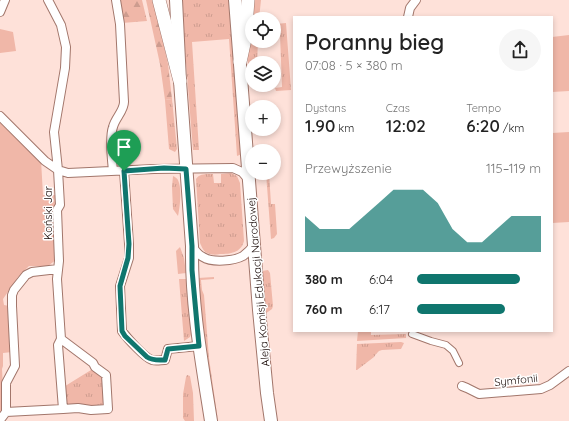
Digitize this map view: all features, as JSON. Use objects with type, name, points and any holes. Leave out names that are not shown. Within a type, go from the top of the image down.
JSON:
[{"type":"main road","points":[[159,0],[180,81]]},
{"type":"main road","points":[[176,0],[180,81],[192,246],[192,270],[199,346],[211,421]]},
{"type":"main road","name":"Aleja Komisji Edukacji Narodowej","points":[[235,0],[246,144]]},
{"type":"main road","points":[[240,62],[248,0]]},
{"type":"main road","name":"Aleja Komisji Edukacji Narodowej","points":[[249,180],[259,310],[271,421]]},
{"type":"street","points":[[0,12],[5,0]]},
{"type":"street","name":"Koński Jar","points":[[48,0],[61,25],[66,47],[65,68],[54,132],[60,205],[56,210],[59,261],[57,279],[61,339],[58,345],[63,409]]},
{"type":"street","points":[[113,171],[112,129],[115,120],[123,108],[124,102],[120,24],[116,0]]},
{"type":"street","points":[[408,16],[410,8],[416,0]]},
{"type":"street","points":[[0,116],[45,161],[58,170],[68,173],[159,168],[233,168],[242,172],[245,175]]},
{"type":"street","points":[[124,171],[129,244],[128,258],[120,286],[122,331],[125,336],[151,360],[165,360],[168,349],[199,346]]},
{"type":"street","points":[[192,246],[203,258],[219,261],[238,258],[248,252],[254,245]]},
{"type":"street","points":[[0,420],[6,412],[6,383],[15,366],[12,295],[14,290],[26,275],[32,272],[58,269]]},
{"type":"street","points":[[412,334],[446,345],[453,351],[459,363]]},
{"type":"street","points":[[6,412],[78,408],[91,410],[108,409],[106,375],[95,367],[93,363],[61,339]]},
{"type":"street","name":"Symfonii","points":[[462,386],[479,394],[541,389],[550,385],[569,371]]},
{"type":"green space","points":[[120,0],[142,0],[147,21],[122,23]]},
{"type":"green space","points":[[146,0],[154,0],[168,64],[172,99],[165,100],[160,64]]},
{"type":"green space","points":[[181,0],[230,0],[242,154],[237,156],[229,39],[192,42],[199,150],[193,150]]},
{"type":"green space","points":[[252,0],[261,0],[260,12],[251,12]]},
{"type":"green space","points":[[286,23],[291,90],[281,91],[281,24]]},
{"type":"green space","points":[[0,29],[13,32],[16,51],[0,53]]},
{"type":"green space","points":[[569,35],[569,91],[553,92],[553,37]]},
{"type":"green space","points":[[248,48],[258,48],[257,56],[248,56]]},
{"type":"green space","points":[[172,99],[177,149],[175,152],[169,149],[165,100]]},
{"type":"green space","points":[[0,121],[41,160],[43,195],[57,195],[58,204],[54,207],[57,259],[48,266],[29,266],[18,277],[3,299],[4,305],[9,306],[12,352],[3,353],[2,369],[4,408],[0,416]]},
{"type":"green space","points":[[569,132],[569,222],[553,223],[553,133]]},
{"type":"green space","points":[[231,173],[237,176],[240,183],[244,241],[243,245],[235,252],[215,255],[204,251],[200,243],[196,179],[202,175],[213,174],[214,183],[221,183],[221,174]]},
{"type":"green space","points":[[173,176],[177,178],[180,188],[178,216],[173,209]]},
{"type":"green space","points":[[267,180],[269,180],[271,204],[275,204],[277,234],[271,239]]},
{"type":"green space","points":[[180,247],[184,258],[186,273],[178,274],[176,251]]},
{"type":"green space","points":[[268,270],[270,273],[273,306],[272,309],[265,314],[262,271]]},
{"type":"green space","points":[[214,277],[214,279],[201,280],[204,295],[209,358],[218,421],[208,369],[198,278]]},
{"type":"green space","points":[[179,279],[186,279],[191,334],[190,337],[184,341]]},
{"type":"green space","points":[[358,332],[371,332],[371,335],[406,334],[406,338],[357,341]]},
{"type":"green space","points":[[404,343],[401,349],[379,351],[374,357],[356,370],[357,344]]},
{"type":"green space","points":[[91,370],[103,376],[105,403],[103,407],[86,407],[85,405],[64,407],[62,388]]},
{"type":"green space","points":[[187,375],[190,376],[193,393],[194,421],[185,421],[183,418],[183,394]]},
{"type":"route","points":[[164,168],[186,169],[192,246],[192,270],[199,346],[168,349],[165,360],[151,360],[125,336],[122,331],[120,286],[128,258],[129,244],[124,171],[164,168]]}]
